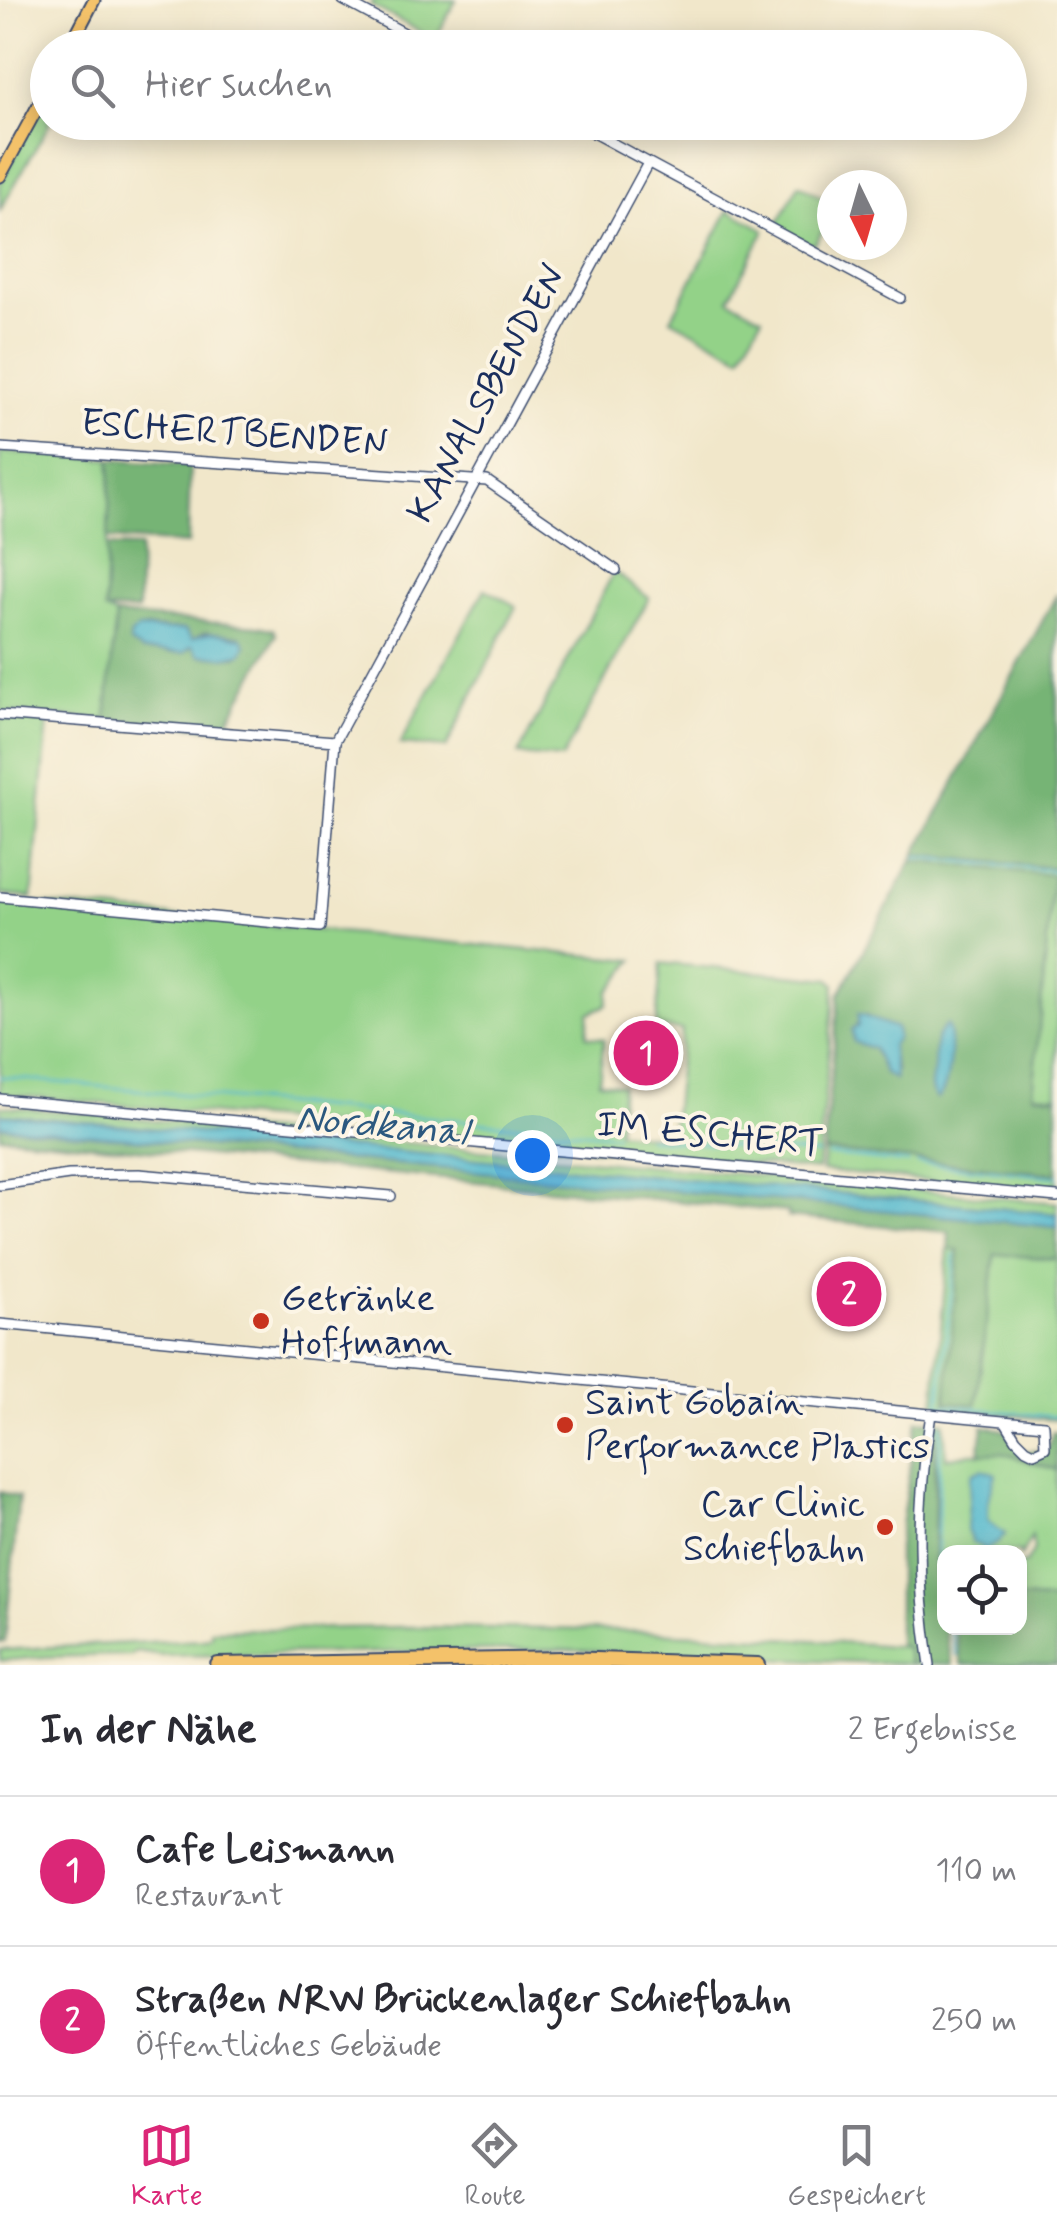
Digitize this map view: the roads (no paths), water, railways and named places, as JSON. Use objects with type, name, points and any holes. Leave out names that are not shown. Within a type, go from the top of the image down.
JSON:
[{"type":"highway","points":[[218,1665],[562,1660],[758,1665]]},
{"type":"main road","points":[[78,30],[94,0]]},
{"type":"main road","points":[[0,176],[30,121]]},
{"type":"street","points":[[343,0],[399,30]]},
{"type":"street","points":[[605,140],[900,298]]},
{"type":"street","name":"KANALSBENDEN","points":[[0,897],[320,927],[335,740],[648,163]]},
{"type":"street","name":"ESCHERTBENDEN","points":[[0,448],[487,481],[616,570]]},
{"type":"street","points":[[0,715],[335,740]]},
{"type":"street","name":"IM ESCHERT","points":[[0,1098],[1057,1197]]},
{"type":"street","points":[[0,1185],[69,1174],[138,1174],[391,1196]]},
{"type":"street","points":[[0,1324],[1005,1421],[1044,1425],[1045,1448],[1026,1450],[1005,1421]]},
{"type":"street","points":[[930,1661],[920,1604],[918,1553],[921,1474],[931,1414]]},
{"type":"water","points":[[138,629],[185,630],[192,639],[222,634],[242,638],[246,645],[242,653],[225,657],[199,655],[192,646],[184,653],[143,651],[130,643],[131,634]]},
{"type":"water","points":[[858,1014],[896,1028],[897,1038],[891,1046],[895,1079],[885,1074],[873,1048],[854,1042],[852,1030],[858,1026]]},
{"type":"water","points":[[947,1025],[949,1064],[945,1085],[937,1099],[931,1085],[935,1045]]},
{"type":"water","points":[[0,1114],[1057,1214],[1057,1227],[0,1126]]},
{"type":"water","points":[[982,1469],[996,1474],[988,1500],[988,1521],[1005,1534],[994,1545],[972,1542],[967,1530],[973,1473]]},
{"type":"waterway","points":[[916,857],[1057,871]]},
{"type":"waterway","name":"Nordkanal","points":[[0,1077],[616,1135]]},
{"type":"waterway","points":[[647,1138],[817,1154]]},
{"type":"waterway","points":[[828,1155],[908,1163]]},
{"type":"waterway","points":[[917,1163],[1057,1177]]},
{"type":"waterway","points":[[955,1255],[939,1405],[1057,1417]]},
{"type":"waterway","points":[[937,1545],[941,1425]]},
{"type":"waterway","points":[[952,1635],[956,1655]]},
{"type":"place","name":"Cafe Leismann","points":[[646,1053]]},
{"type":"place","name":"Straßen NRW Brückenlager Schiefbahn","points":[[849,1294]]},
{"type":"place","name":"Getränke Hoffmann","points":[[261,1321]]},
{"type":"place","name":"Saint Gobain Performance Plastics","points":[[565,1425]]},
{"type":"place","name":"Car Clinic Schiefbahn","points":[[885,1527]]}]
